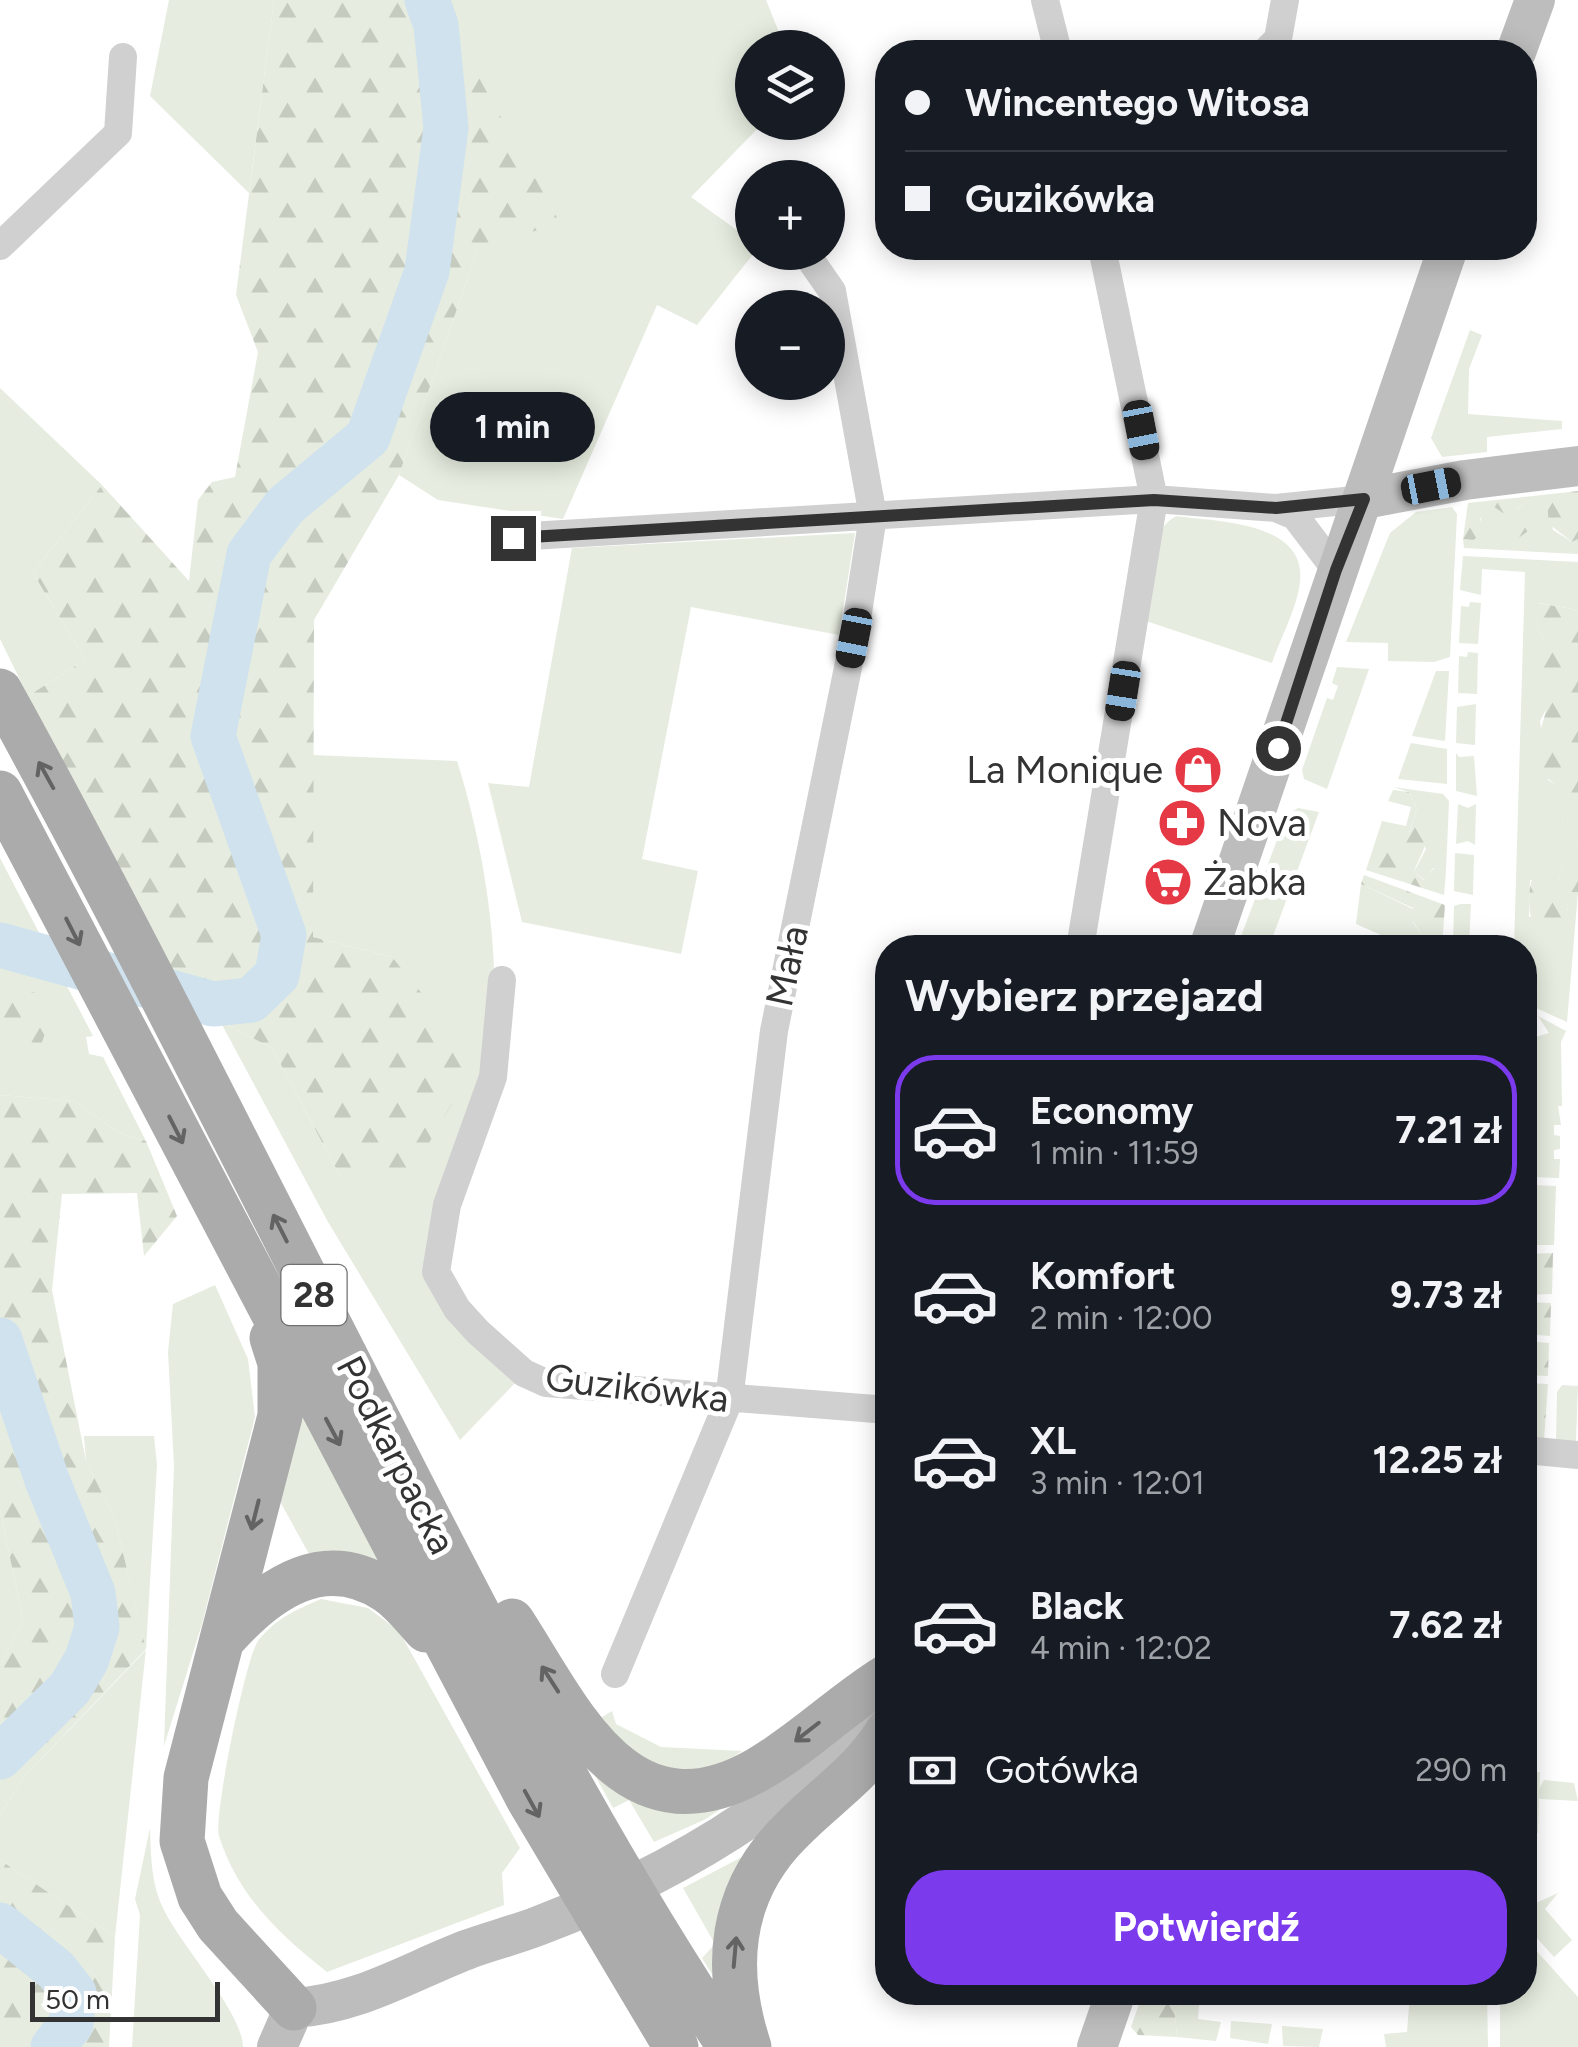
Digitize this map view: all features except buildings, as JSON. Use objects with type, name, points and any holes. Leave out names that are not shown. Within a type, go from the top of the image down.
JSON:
[{"type":"main road","name":"Podkarpacka","points":[[0,691],[92,859],[436,1533],[649,1921],[730,2047]]},
{"type":"main road","name":"Podkarpacka","points":[[0,793],[453,1656],[573,1876],[676,2047]]},
{"type":"main road","points":[[255,1284],[280,1363],[280,1416],[186,1778],[182,1841],[200,1897],[286,2028]]},
{"type":"main road","points":[[436,1533],[498,1599],[589,1743],[616,1768],[638,1780],[691,1792],[723,1788],[760,1768],[875,1684]]},
{"type":"main road","points":[[225,1636],[255,1604],[287,1582],[308,1574],[336,1573],[388,1592],[453,1656]]},
{"type":"main road","points":[[748,2047],[734,2001],[733,1972],[734,1942],[748,1894],[791,1830],[868,1763],[875,1752]]},
{"type":"street","points":[[1045,0],[1055,40]]},
{"type":"street","points":[[1277,40],[1285,0]]},
{"type":"street","points":[[1520,40],[1535,0]]},
{"type":"street","points":[[0,246],[118,133],[123,57]]},
{"type":"street","points":[[1082,935],[1154,500],[1104,260]]},
{"type":"street","points":[[1213,935],[1444,260]]},
{"type":"street","name":"Mała","points":[[615,1674],[729,1400],[774,1031],[854,638],[873,516],[832,291],[817,270]]},
{"type":"street","points":[[513,538],[1154,500],[1276,508],[1364,499],[1465,480],[1578,466]]},
{"type":"street","points":[[1276,508],[1302,524],[1336,570]]},
{"type":"street","name":"Guzikówka","points":[[502,980],[493,1077],[448,1205],[436,1272],[457,1308],[524,1373],[546,1383],[875,1409]]},
{"type":"street","points":[[1537,1451],[1578,1455]]},
{"type":"street","points":[[286,2028],[465,1950],[539,1926],[736,1829],[782,1797],[875,1712]]},
{"type":"street","points":[[1098,2047],[1112,2005]]},
{"type":"green space","points":[[169,0],[274,0],[249,193],[150,96]]},
{"type":"green space","points":[[274,0],[441,0],[450,26],[560,223],[478,249],[399,475],[314,620],[313,937],[392,957],[477,1061],[412,1172],[340,1176],[272,1048],[220,1021],[173,975],[28,696],[85,660],[33,573],[102,485],[189,581],[198,500],[212,482],[235,477],[258,352],[236,295]]},
{"type":"green space","points":[[441,0],[766,0],[778,30],[735,30],[735,140],[746,140],[691,197],[735,229],[735,270],[741,270],[697,325],[657,305],[563,519],[438,500],[399,475],[478,249],[450,26]]},
{"type":"green space","points":[[1470,330],[1482,335],[1469,369],[1468,414],[1562,421],[1562,429],[1487,437],[1487,452],[1442,457],[1431,438]]},
{"type":"green space","points":[[0,388],[102,485],[33,573],[85,660],[28,696],[0,639]]},
{"type":"green space","points":[[1578,491],[1578,539],[1572,542],[1549,524],[1547,503],[1525,503],[1516,510],[1531,520],[1528,531],[1517,539],[1505,526],[1506,515],[1494,507],[1480,519],[1481,535],[1473,540],[1463,539],[1468,503]]},
{"type":"green space","points":[[1525,503],[1548,503],[1553,530],[1572,542],[1578,539],[1578,554],[1464,548],[1463,539],[1473,540],[1483,514],[1494,507],[1506,515],[1508,530],[1515,511]]},
{"type":"green space","points":[[1452,507],[1457,514],[1450,657],[1434,662],[1388,661],[1388,643],[1346,642],[1390,533],[1416,512]]},
{"type":"green space","points":[[1177,516],[1256,528],[1289,547],[1298,562],[1300,582],[1272,663],[1143,620],[1155,547],[1167,523]]},
{"type":"green space","points":[[855,533],[839,635],[691,607],[642,859],[698,871],[681,954],[522,922],[488,783],[529,787],[572,548]]},
{"type":"green space","points":[[1463,556],[1578,562],[1578,610],[1539,603],[1537,626],[1545,642],[1547,707],[1540,721],[1548,780],[1559,786],[1563,821],[1578,821],[1578,844],[1568,843],[1559,880],[1530,880],[1529,917],[1568,911],[1564,893],[1578,892],[1567,1022],[1537,1008],[1537,935],[1514,935],[1525,572],[1482,569],[1481,595],[1460,590]]},
{"type":"green space","points":[[1470,602],[1481,603],[1478,644],[1459,643],[1461,606],[1469,607]]},
{"type":"green space","points":[[1538,603],[1578,610],[1578,821],[1563,821],[1558,786],[1531,766],[1546,704],[1540,666],[1545,642],[1537,626]]},
{"type":"green space","points":[[1468,652],[1478,653],[1477,694],[1458,693],[1459,656],[1467,657]]},
{"type":"green space","points":[[1337,667],[1369,669],[1327,789],[1304,779],[1302,770],[1327,698],[1333,700],[1338,686],[1332,683]]},
{"type":"green space","points":[[1436,671],[1449,671],[1445,741],[1412,736]]},
{"type":"green space","points":[[1476,704],[1475,745],[1456,743],[1457,707]]},
{"type":"green space","points":[[1411,743],[1447,749],[1447,784],[1398,779]]},
{"type":"green space","points":[[1456,753],[1459,757],[1474,756],[1477,796],[1456,791]]},
{"type":"green space","points":[[313,755],[457,761],[477,835],[494,957],[492,1036],[475,1125],[428,1281],[519,1379],[460,1440],[328,1222],[220,1021],[272,1048],[340,1176],[392,957],[313,937]]},
{"type":"green space","points":[[1393,787],[1443,794],[1449,801],[1446,871],[1433,868],[1425,880],[1414,872],[1426,849],[1416,830],[1409,834],[1417,809],[1409,792]]},
{"type":"green space","points":[[1393,790],[1409,792],[1417,809],[1409,833],[1418,823],[1425,836],[1414,872],[1424,880],[1434,868],[1446,871],[1444,895],[1366,870],[1382,821],[1406,826],[1411,807],[1388,801]]},
{"type":"green space","points":[[1458,804],[1468,808],[1476,804],[1475,845],[1468,841],[1456,844]]},
{"type":"green space","points":[[1298,808],[1319,812],[1273,935],[1241,935],[1286,816]]},
{"type":"green space","points":[[1568,842],[1578,844],[1578,892],[1565,893],[1570,926],[1534,926],[1529,899],[1532,878],[1535,874],[1559,880]]},
{"type":"green space","points":[[1455,853],[1474,855],[1473,895],[1454,891]]},
{"type":"green space","points":[[0,858],[93,1036],[86,1037],[89,1054],[103,1057],[146,1141],[119,1133],[75,1101],[0,1095]]},
{"type":"green space","points":[[1364,875],[1445,905],[1443,935],[1421,935],[1413,921],[1413,908],[1361,884]]},
{"type":"green space","points":[[1361,884],[1413,909],[1413,922],[1421,935],[1381,935],[1356,924]]},
{"type":"green space","points":[[1471,904],[1469,935],[1453,935],[1454,906]]},
{"type":"green space","points":[[27,990],[48,997],[52,1014],[36,1059],[0,1048],[0,1003]]},
{"type":"green space","points":[[1538,1016],[1566,1031],[1561,1042],[1561,1125],[1554,1125],[1554,1135],[1560,1136],[1560,1149],[1554,1150],[1554,1159],[1560,1159],[1559,1178],[1537,1177],[1537,1036],[1549,1033]]},
{"type":"green space","points":[[0,1095],[75,1101],[119,1133],[146,1141],[177,1216],[144,1256],[137,1193],[62,1194],[52,1290],[86,1461],[115,1519],[146,1649],[23,1778],[0,1815],[0,1665],[23,1621],[0,1509]]},
{"type":"green space","points":[[1537,1185],[1556,1186],[1554,1245],[1537,1245]]},
{"type":"green space","points":[[1553,1253],[1552,1294],[1537,1295],[1537,1254]]},
{"type":"green space","points":[[215,1285],[248,1359],[255,1417],[202,1624],[164,1746],[174,1466],[168,1352],[173,1304]]},
{"type":"green space","points":[[1537,1302],[1551,1303],[1550,1336],[1537,1335]]},
{"type":"green space","points":[[1537,1342],[1549,1343],[1548,1376],[1537,1376]]},
{"type":"green space","points":[[1537,1384],[1548,1384],[1544,1440],[1537,1439]]},
{"type":"green space","points":[[1562,1385],[1578,1386],[1576,1442],[1556,1441],[1557,1392]]},
{"type":"green space","points":[[298,1395],[399,1589],[315,1565],[271,1485]]},
{"type":"green space","points":[[84,1436],[154,1436],[157,1465],[146,1650],[115,1519],[86,1461]]},
{"type":"green space","points":[[0,1509],[23,1621],[0,1665]]},
{"type":"green space","points":[[321,1599],[368,1608],[399,1631],[520,1848],[502,1873],[504,1905],[327,1972],[277,1928],[249,1895],[227,1858],[218,1823],[239,1705],[258,1641],[279,1621]]},
{"type":"green space","points":[[146,1650],[115,1937],[0,1860],[0,1815],[23,1778]]},
{"type":"green space","points":[[612,1711],[616,1724],[661,1747],[742,1751],[707,1767],[679,1769],[653,1764],[630,1750],[599,1719]]},
{"type":"green space","points":[[587,1761],[744,1794],[704,1820],[654,1842],[629,1800],[613,1808]]},
{"type":"green space","points":[[1537,1772],[1540,1772],[1537,1833]]},
{"type":"green space","points":[[1544,1780],[1574,1783],[1578,1801],[1540,1799],[1537,1792]]},
{"type":"green space","points":[[150,1828],[160,1902],[233,2017],[243,2047],[132,2047],[140,1915],[135,1899]]},
{"type":"green space","points":[[757,1849],[718,1984],[702,1958],[715,1944],[683,1888]]},
{"type":"green space","points":[[0,1860],[115,1937],[109,2047],[0,2047]]},
{"type":"green space","points":[[1558,1893],[1545,1909],[1572,1940],[1554,1957],[1537,1938],[1537,1903]]},
{"type":"green space","points":[[1537,1951],[1578,1997],[1578,2047],[1500,2047],[1500,2005],[1537,2005]]},
{"type":"green space","points":[[1139,2005],[1181,2005],[1175,2013],[1177,2037],[1138,2035],[1131,2027]]},
{"type":"green space","points":[[1199,2005],[1198,2019],[1221,2022],[1216,2041],[1177,2037],[1175,2013],[1181,2006]]},
{"type":"green space","points":[[1409,2005],[1487,2005],[1488,2047],[1386,2047],[1384,2034],[1407,2032]]},
{"type":"green space","points":[[1231,2021],[1272,2024],[1268,2044],[1230,2038]]},
{"type":"green space","points":[[1282,2026],[1323,2029],[1319,2047],[1283,2046]]},
{"type":"waterway","points":[[0,945],[213,1004],[251,1000],[277,975],[284,935],[213,736],[249,554],[285,506],[368,437],[427,271],[446,128],[436,25],[427,0]]},
{"type":"waterway","points":[[0,1340],[47,1480],[93,1593],[97,1627],[87,1659],[70,1688],[0,1757]]},
{"type":"waterway","points":[[0,1925],[56,1970],[74,1993],[71,2024],[53,2047]]},
{"type":"place","name":"La Monique","points":[[1198,770]]},
{"type":"place","name":"Nova","points":[[1182,823]]},
{"type":"place","name":"Żabka","points":[[1168,882]]},
{"type":"route","points":[[513,538],[1154,500],[1276,508],[1364,499],[1336,570],[1278,748]]}]
